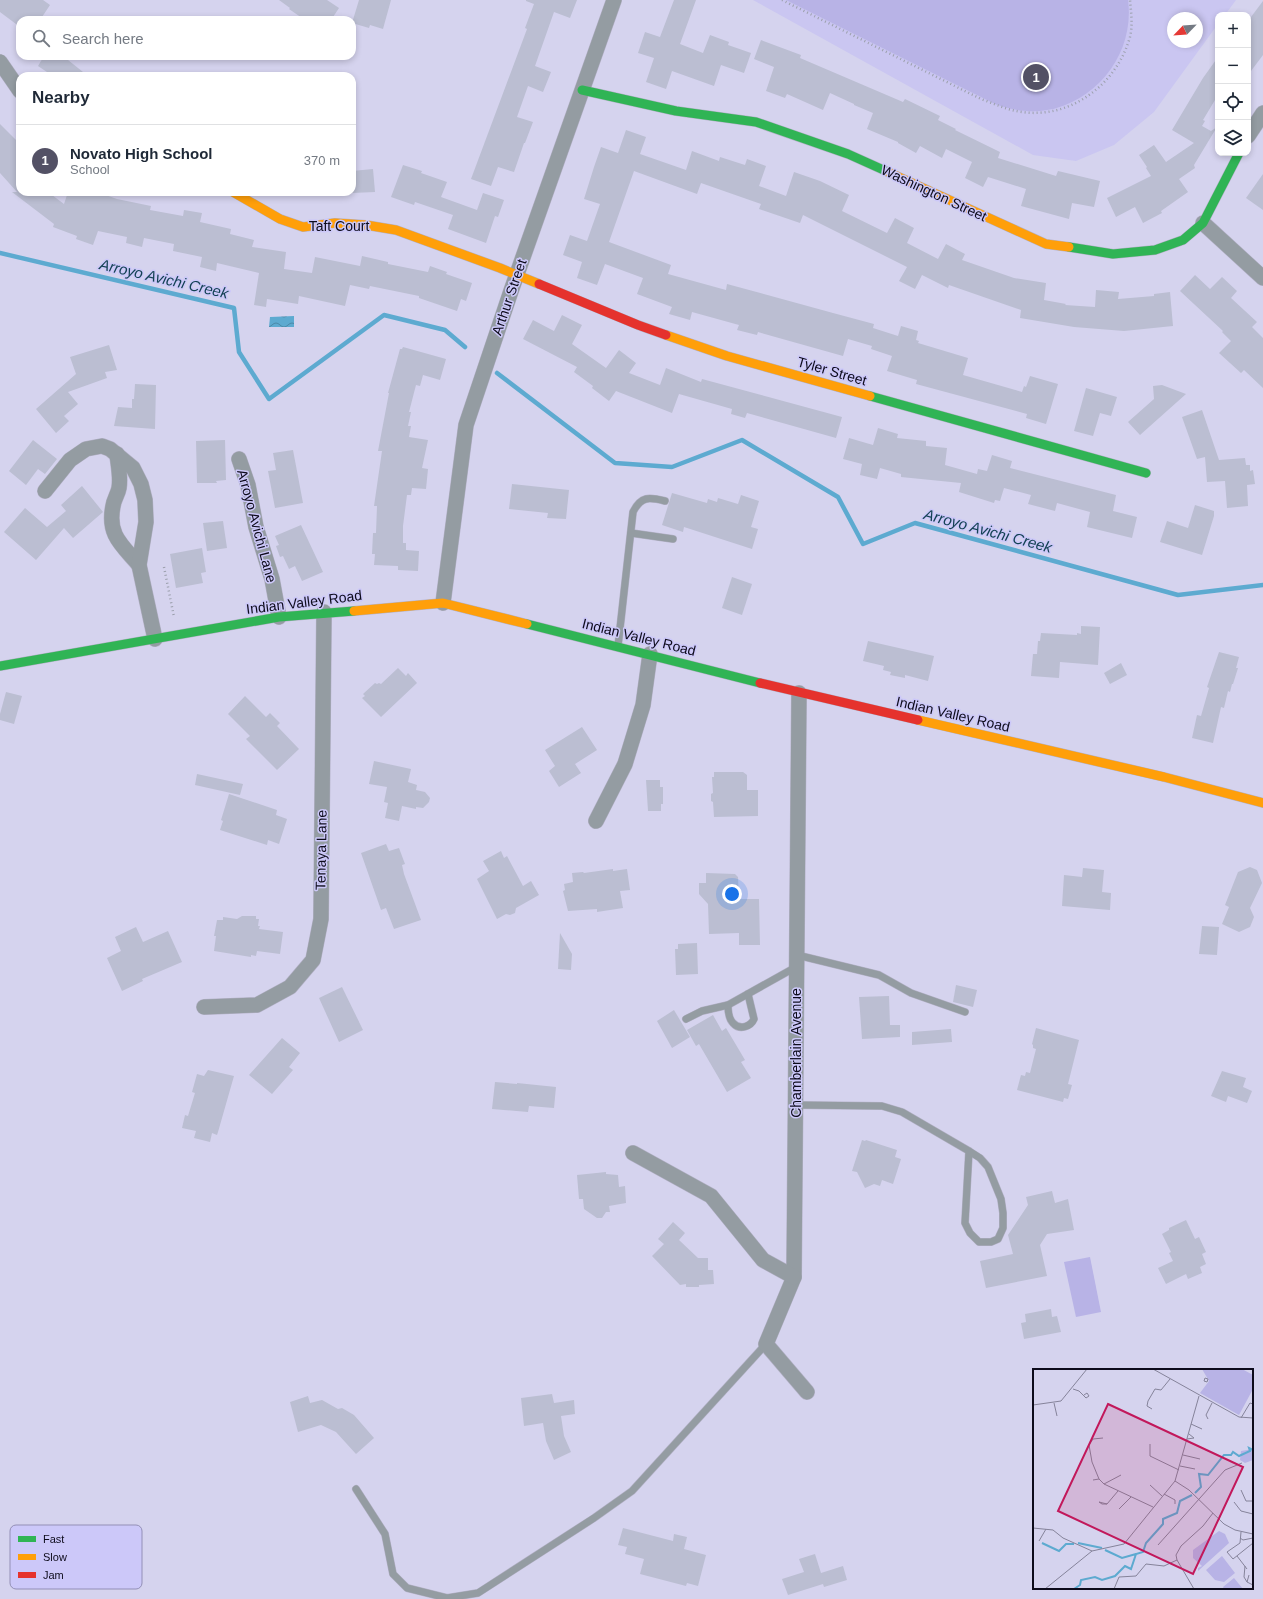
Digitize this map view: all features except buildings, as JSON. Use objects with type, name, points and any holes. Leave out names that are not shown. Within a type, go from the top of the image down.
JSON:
[{"type":"street","name":"Arthur Street","points":[[444,603],[466,425],[614,0]]},
{"type":"street","points":[[0,62],[16,85]]},
{"type":"street","name":"Washington Street","points":[[582,90],[676,111],[756,122],[848,154],[1046,244],[1114,254],[1155,250],[1183,240],[1204,223],[1238,156]]},
{"type":"street","points":[[1251,131],[1263,112]]},
{"type":"street","name":"Taft Court","points":[[240,196],[280,219],[303,226],[335,223],[366,225],[396,230],[517,275]]},
{"type":"street","points":[[1204,223],[1263,278]]},
{"type":"street","name":"Tyler Street","points":[[517,275],[638,325],[727,356],[1146,473]]},
{"type":"street","points":[[45,491],[70,460],[86,449],[102,446],[110,449],[133,468],[144,492],[146,522],[139,564],[155,639]]},
{"type":"street","points":[[117,454],[120,479],[119,490],[113,507],[112,524],[118,541],[139,564]]},
{"type":"street","name":"Arroyo Avichi Lane","points":[[239,459],[248,485],[256,527],[272,579],[279,617]]},
{"type":"street","name":"Indian Valley Road","points":[[0,666],[279,617],[444,603],[799,693],[1164,777],[1263,803]]},
{"type":"street","name":"Tenaya Lane","points":[[204,1007],[257,1005],[290,987],[313,960],[321,919],[324,612]]},
{"type":"street","points":[[596,821],[625,764],[643,705],[650,654]]},
{"type":"street","name":"Chamberlain Avenue","points":[[766,1344],[794,1277],[799,693]]},
{"type":"street","points":[[633,1153],[711,1196],[763,1260],[794,1277]]},
{"type":"street","points":[[766,1344],[807,1392]]},
{"type":"lane","points":[[618,646],[633,512],[637,503],[644,499],[653,498],[665,501]]},
{"type":"lane","points":[[631,533],[673,539]]},
{"type":"lane","points":[[686,1019],[702,1011],[728,1005],[748,994],[797,961],[879,975],[911,993],[965,1012]]},
{"type":"lane","points":[[728,1005],[729,1015],[733,1023],[739,1027],[752,1024],[754,1019],[748,994]]},
{"type":"lane","points":[[796,1105],[882,1106],[902,1112],[969,1151],[980,1158],[988,1167],[1001,1199],[1004,1213],[1003,1228],[998,1239],[991,1242],[979,1242],[970,1233],[964,1223],[969,1151]]},
{"type":"lane","points":[[356,1489],[385,1534],[393,1574],[407,1588],[447,1598],[478,1593],[594,1518],[632,1490],[766,1344]]},
{"type":"path","points":[[782,0],[981,99],[1006,109],[1023,113],[1046,112],[1071,106],[1094,92],[1110,77],[1123,56],[1130,36],[1132,15],[1130,0]]},
{"type":"path","points":[[164,567],[174,617]]},
{"type":"shaded area","points":[[753,0],[1236,0],[1227,12],[1215,12],[1215,28],[1203,45],[1203,12],[1167,12],[1167,48],[1201,48],[1154,112],[1114,145],[1076,161],[1033,155]]},
{"type":"shaded area","points":[[786,0],[1128,0],[1129,19],[1125,38],[1119,55],[1109,71],[1097,85],[1082,96],[1065,105],[1047,110],[1027,111],[995,104]]},
{"type":"shaded area","points":[[1090,1257],[1101,1312],[1076,1317],[1064,1262]]},
{"type":"water","points":[[294,316],[294,327],[269,327],[270,317]]},
{"type":"waterway","name":"Arroyo Avichi Creek","points":[[0,253],[234,308],[239,352],[269,399],[384,315],[445,330],[465,347]]},
{"type":"waterway","name":"Arroyo Avichi Creek","points":[[497,373],[615,463],[672,467],[742,440],[838,497],[863,544],[915,523],[1178,595],[1263,585]]},
{"type":"traffic: fast","points":[[582,90],[676,111],[756,122],[848,154],[888,172]]},
{"type":"traffic: fast","points":[[1069,247],[1113,254],[1155,250],[1183,240],[1203,223],[1237,156]]},
{"type":"traffic: fast","points":[[870,396],[1146,473]]},
{"type":"traffic: fast","points":[[0,666],[279,617],[354,611]]},
{"type":"traffic: fast","points":[[527,624],[760,683]]},
{"type":"traffic: slow","points":[[888,172],[1046,244],[1069,247]]},
{"type":"traffic: slow","points":[[240,196],[280,219],[303,227],[335,223],[366,225],[396,230],[539,284]]},
{"type":"traffic: slow","points":[[666,335],[727,356],[870,396]]},
{"type":"traffic: slow","points":[[354,611],[443,603],[527,624]]},
{"type":"traffic: slow","points":[[918,720],[1164,777],[1263,803]]},
{"type":"traffic: jam","points":[[539,284],[666,335]]},
{"type":"traffic: jam","points":[[760,683],[918,720]]},
{"type":"place","name":"Novato High School","points":[[1036,77]]}]
